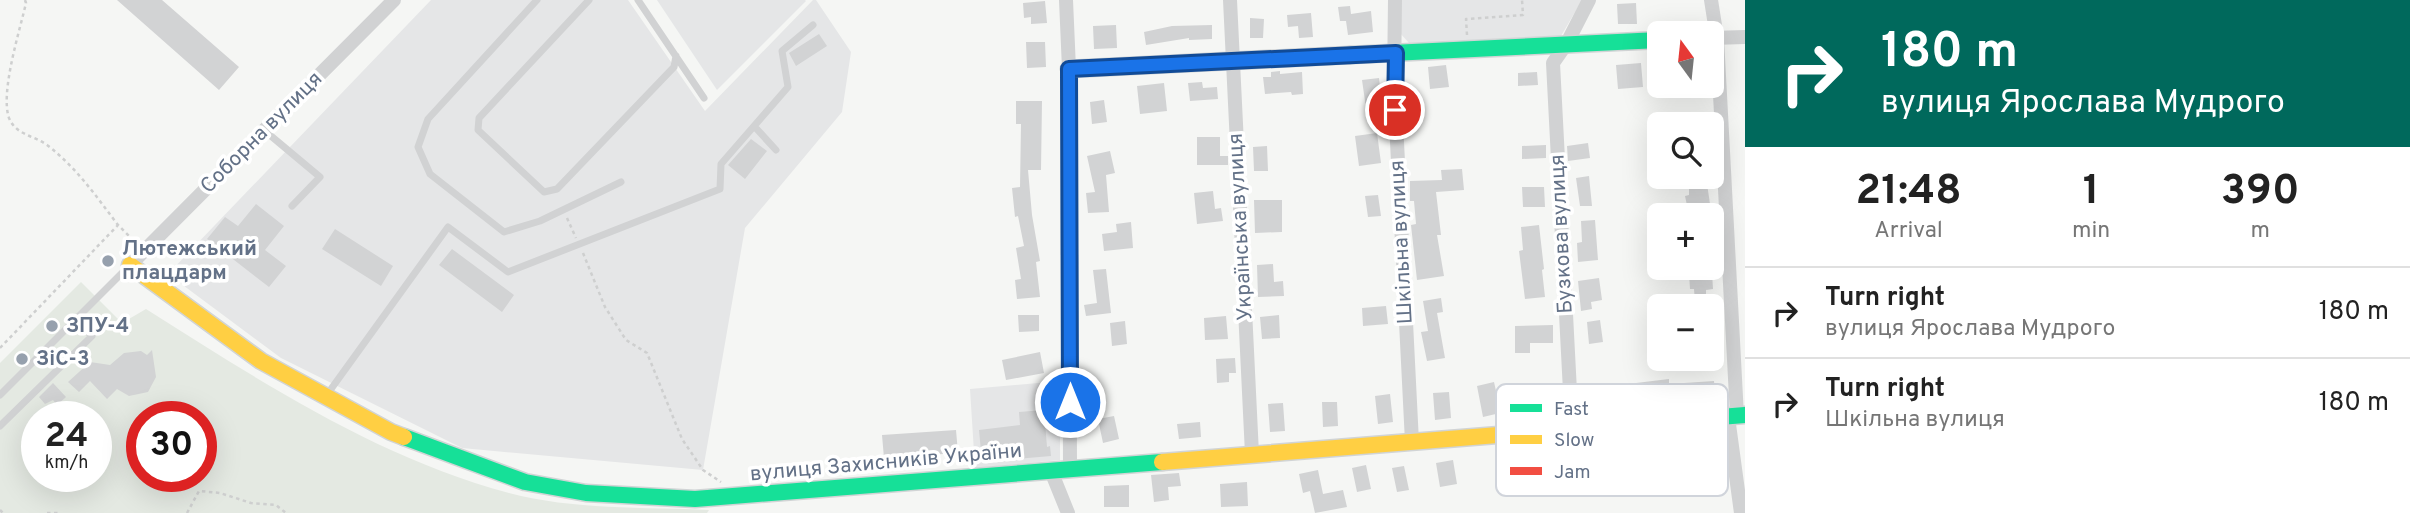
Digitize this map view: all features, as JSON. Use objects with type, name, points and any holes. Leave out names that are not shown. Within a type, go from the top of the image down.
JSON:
[{"type":"street","name":"Соборна вулиця","points":[[130,265],[394,0]]},
{"type":"street","points":[[1066,0],[1069,69],[1070,469]]},
{"type":"street","name":"Українська вулиця","points":[[1230,0],[1252,454]]},
{"type":"street","name":"Шкільна вулиця","points":[[1395,0],[1394,82],[1412,442]]},
{"type":"street","name":"Бузкова вулиця","points":[[1570,384],[1553,63],[1567,43],[1589,0]]},
{"type":"street","points":[[1711,0],[1713,21]]},
{"type":"street","points":[[1724,38],[1745,37]]},
{"type":"street","points":[[1069,69],[1647,40]]},
{"type":"street","points":[[1718,98],[1741,513]]},
{"type":"street","name":"вулиця Захисників України","points":[[130,265],[261,361],[326,397],[391,432],[526,482],[586,493],[695,499],[1051,471]]},
{"type":"street","points":[[1068,513],[1051,471],[1496,436]]},
{"type":"lane","points":[[537,0],[428,119],[418,147],[430,174],[504,232],[540,221],[621,182]]},
{"type":"lane","points":[[589,0],[479,118],[478,131],[544,192],[556,189],[674,67],[676,56]]},
{"type":"lane","points":[[638,0],[704,98]]},
{"type":"lane","points":[[326,397],[448,227],[508,272],[720,189],[721,164],[788,87],[782,51],[813,25]]},
{"type":"lane","points":[[754,126],[776,150]]},
{"type":"lane","points":[[264,130],[320,177],[292,206]]},
{"type":"lane","points":[[0,395],[130,265]]},
{"type":"lane","points":[[0,426],[92,336],[75,320]]},
{"type":"path","points":[[25,0],[7,88],[8,116],[15,130],[44,143],[73,166],[118,225],[144,252]]},
{"type":"path","points":[[1468,49],[1466,19],[1523,15],[1522,0]]},
{"type":"path","points":[[564,210],[606,307],[626,340],[646,353],[682,439],[703,470],[722,482]]},
{"type":"path","points":[[1,346],[118,225]]},
{"type":"path","points":[[187,513],[199,491],[251,503],[276,505],[286,513]]},
{"type":"path","points":[[47,513],[60,513]]},
{"type":"shaded area","points":[[431,0],[628,0],[705,111],[813,0],[816,0],[851,52],[842,112],[745,228],[703,470],[462,448],[281,358],[168,274]]},
{"type":"shaded area","points":[[657,0],[805,0],[806,1],[717,90]]},
{"type":"shaded area","points":[[1399,0],[1582,0],[1561,36],[1409,43],[1400,33]]},
{"type":"shaded area","points":[[81,282],[122,323],[146,309],[320,415],[412,459],[460,478],[509,493],[558,502],[608,507],[709,510],[707,513],[0,513],[0,363]]},
{"type":"shaded area","points":[[1060,381],[1060,460],[975,468],[970,389]]},
{"type":"building","points":[[117,0],[162,0],[239,67],[219,90]]},
{"type":"building","points":[[1045,1],[1047,23],[1031,24],[1031,17],[1024,18],[1023,3]]},
{"type":"building","points":[[1636,3],[1637,24],[1618,24],[1617,4]]},
{"type":"building","points":[[1350,6],[1351,14],[1371,11],[1373,32],[1348,35],[1346,21],[1340,21],[1338,7]]},
{"type":"building","points":[[1311,13],[1313,37],[1299,38],[1298,26],[1288,27],[1287,15]]},
{"type":"building","points":[[1250,18],[1264,19],[1263,38],[1250,38]]},
{"type":"building","points":[[1116,25],[1117,48],[1094,49],[1093,26]]},
{"type":"building","points":[[1212,25],[1212,39],[1189,38],[1146,45],[1144,32],[1172,26]]},
{"type":"building","points":[[819,34],[827,46],[796,66],[789,53]]},
{"type":"building","points":[[1026,42],[1045,42],[1046,67],[1027,68]]},
{"type":"building","points":[[1641,63],[1643,87],[1618,89],[1616,65]]},
{"type":"building","points":[[1446,65],[1449,87],[1430,89],[1428,67]]},
{"type":"building","points":[[1280,71],[1280,74],[1302,72],[1303,94],[1265,94],[1263,77],[1271,77],[1271,72]]},
{"type":"building","points":[[1537,72],[1538,85],[1518,86],[1518,73]]},
{"type":"building","points":[[1379,78],[1380,87],[1375,88],[1377,106],[1366,108],[1362,80]]},
{"type":"building","points":[[1202,82],[1203,88],[1217,87],[1218,99],[1190,101],[1188,83]]},
{"type":"building","points":[[1164,83],[1167,111],[1140,114],[1137,86]]},
{"type":"building","points":[[1104,100],[1107,122],[1092,124],[1090,102]]},
{"type":"building","points":[[1016,101],[1042,101],[1041,170],[1028,170],[1040,261],[1036,262],[1040,297],[1017,299],[1015,280],[1021,279],[1016,248],[1024,246],[1018,216],[1015,217],[1012,188],[1020,187],[1021,124],[1016,124]]},
{"type":"building","points":[[1377,133],[1381,163],[1359,166],[1355,136]]},
{"type":"building","points":[[1197,137],[1220,137],[1220,156],[1228,156],[1228,165],[1197,165]]},
{"type":"building","points":[[751,139],[767,151],[745,179],[728,165]]},
{"type":"building","points":[[1588,143],[1590,158],[1568,161],[1567,146]]},
{"type":"building","points":[[1546,145],[1546,158],[1522,159],[1522,146]]},
{"type":"building","points":[[1267,146],[1268,171],[1254,171],[1253,147]]},
{"type":"building","points":[[1110,151],[1115,173],[1106,175],[1109,212],[1088,213],[1086,193],[1095,192],[1087,156]]},
{"type":"building","points":[[1462,169],[1464,190],[1436,192],[1441,235],[1437,235],[1444,276],[1417,280],[1411,225],[1416,224],[1414,201],[1410,201],[1410,181],[1442,180],[1441,170]]},
{"type":"building","points":[[1589,176],[1592,206],[1580,206],[1576,178]]},
{"type":"building","points":[[1522,187],[1544,187],[1545,207],[1523,207]]},
{"type":"building","points":[[1689,189],[1708,189],[1710,203],[1686,203],[1685,196],[1689,195]]},
{"type":"building","points":[[1213,191],[1215,209],[1221,208],[1223,221],[1197,224],[1194,193]]},
{"type":"building","points":[[1378,195],[1381,216],[1368,217],[1365,196]]},
{"type":"building","points":[[1254,200],[1282,200],[1282,232],[1255,233]]},
{"type":"building","points":[[256,204],[284,226],[265,250],[286,266],[269,287],[207,239],[225,217],[238,226]]},
{"type":"building","points":[[1595,220],[1598,260],[1578,262],[1577,243],[1582,242],[1581,221]]},
{"type":"building","points":[[1131,222],[1133,248],[1104,251],[1102,234],[1117,232],[1116,224]]},
{"type":"building","points":[[1539,225],[1545,297],[1525,299],[1519,251],[1523,250],[1521,227]]},
{"type":"building","points":[[335,229],[393,266],[381,286],[322,249]]},
{"type":"building","points":[[452,249],[514,295],[502,312],[439,265]]},
{"type":"building","points":[[1273,264],[1274,282],[1283,281],[1284,296],[1258,297],[1257,265]]},
{"type":"building","points":[[1106,269],[1111,313],[1086,316],[1084,305],[1097,303],[1093,270]]},
{"type":"building","points":[[1599,278],[1602,300],[1591,302],[1592,309],[1581,311],[1578,281]]},
{"type":"building","points":[[1689,280],[1712,280],[1713,289],[1706,290],[1706,294],[1694,294],[1694,289],[1690,289]]},
{"type":"building","points":[[1441,298],[1443,312],[1437,313],[1445,358],[1427,361],[1421,332],[1428,331],[1423,301]]},
{"type":"building","points":[[1386,306],[1388,324],[1363,326],[1362,308]]},
{"type":"building","points":[[1018,315],[1039,315],[1039,331],[1019,332]]},
{"type":"building","points":[[1279,315],[1280,338],[1262,339],[1260,317]]},
{"type":"building","points":[[1226,316],[1228,339],[1205,340],[1204,318]]},
{"type":"building","points":[[1600,320],[1603,342],[1589,344],[1587,322]]},
{"type":"building","points":[[1125,321],[1127,344],[1112,346],[1110,323]]},
{"type":"building","points":[[1553,325],[1553,343],[1530,343],[1530,353],[1515,353],[1515,326]]},
{"type":"building","points":[[152,350],[156,377],[148,392],[129,396],[117,389],[107,399],[90,381],[79,392],[68,382],[90,362],[110,365],[124,353],[141,351],[147,355]]},
{"type":"building","points":[[1040,352],[1044,373],[1006,380],[1002,360]]},
{"type":"building","points":[[1235,358],[1236,373],[1229,373],[1229,382],[1217,383],[1216,359]]},
{"type":"building","points":[[1669,379],[1669,384],[1636,383]]},
{"type":"building","points":[[1714,381],[1714,384],[1669,384]]},
{"type":"building","points":[[1494,382],[1496,414],[1483,417],[1477,386]]},
{"type":"building","points":[[53,383],[66,397],[62,401],[42,401],[39,397]]},
{"type":"building","points":[[1449,392],[1451,418],[1435,420],[1433,393]]},
{"type":"building","points":[[1390,394],[1393,422],[1378,424],[1375,396]]},
{"type":"building","points":[[1322,402],[1337,402],[1338,426],[1323,427]]},
{"type":"building","points":[[1283,403],[1285,431],[1270,432],[1268,404]]},
{"type":"building","points":[[1044,410],[1047,447],[1050,446],[1051,456],[982,462],[979,430],[1020,425],[1019,412]]},
{"type":"building","points":[[1114,416],[1119,439],[1103,443],[1098,419]]},
{"type":"building","points":[[1200,422],[1201,437],[1179,439],[1177,424]]},
{"type":"building","points":[[956,430],[958,453],[884,458],[882,435]]},
{"type":"building","points":[[1453,460],[1457,484],[1440,487],[1436,463]]},
{"type":"building","points":[[1366,465],[1371,489],[1357,492],[1352,468]]},
{"type":"building","points":[[1404,466],[1409,490],[1397,492],[1392,468]]},
{"type":"building","points":[[1318,470],[1323,494],[1343,490],[1347,507],[1315,513],[1310,491],[1303,493],[1299,474]]},
{"type":"building","points":[[1179,473],[1181,486],[1168,487],[1169,500],[1154,502],[1151,475]]},
{"type":"building","points":[[1247,482],[1248,506],[1221,507],[1220,484]]},
{"type":"building","points":[[1129,485],[1129,507],[1104,507],[1104,486]]},
{"type":"traffic: fast","points":[[1350,55],[1647,41]]},
{"type":"traffic: fast","points":[[1728,416],[1745,415]]},
{"type":"traffic: fast","points":[[404,437],[525,482],[586,493],[695,499],[1162,462]]},
{"type":"traffic: slow","points":[[130,265],[261,361],[404,437]]},
{"type":"traffic: slow","points":[[1162,462],[1496,435]]},
{"type":"traffic: jam","points":[[1069,69],[1350,55]]},
{"type":"place","name":"Лютежський плацдарм","points":[[108,261]]},
{"type":"place","name":"ЗПУ-4","points":[[52,326]]},
{"type":"place","name":"ЗіС-3","points":[[22,359]]},
{"type":"route","points":[[1070,402],[1069,69],[1396,53],[1395,110]]}]
